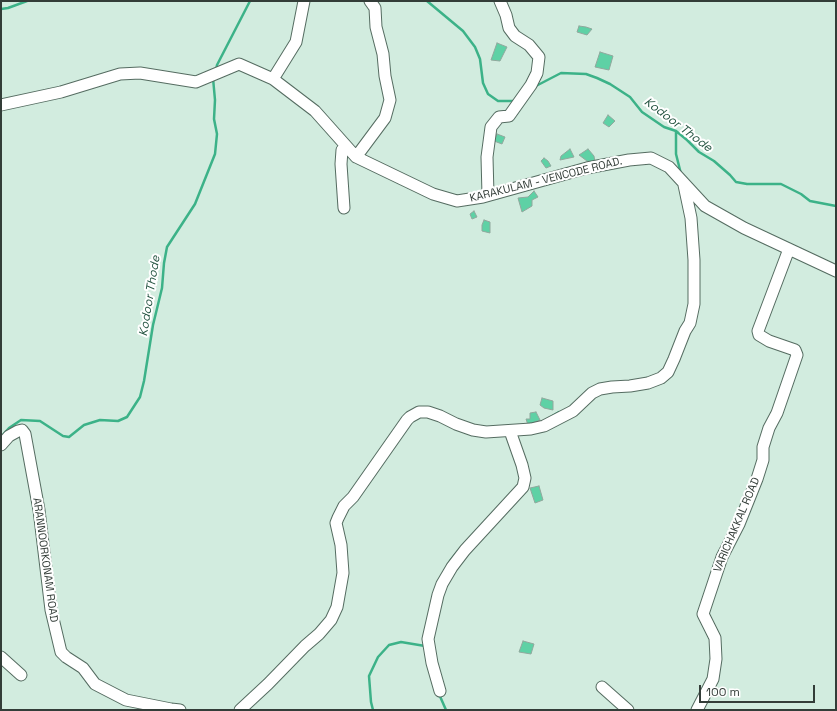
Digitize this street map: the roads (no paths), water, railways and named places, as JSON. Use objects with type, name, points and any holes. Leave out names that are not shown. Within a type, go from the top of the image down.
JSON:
[{"type":"street","points":[[273,79],[296,42],[304,1]]},
{"type":"street","points":[[356,157],[385,118],[390,100],[383,54],[376,27],[375,8],[370,1]]},
{"type":"street","points":[[488,195],[487,157],[491,127],[499,117],[509,116],[518,104],[535,79],[539,57],[530,45],[516,36],[510,28],[500,1]]},
{"type":"street","name":"KARAKULAM - VENCODE ROAD.","points":[[1,105],[61,92],[120,74],[140,73],[196,82],[239,64],[273,79],[315,111],[356,157],[433,194],[458,201],[488,195],[587,168],[630,160],[651,158],[668,167],[705,206],[744,228],[836,271]]},
{"type":"street","points":[[344,208],[341,164],[342,150],[346,146]]},
{"type":"street","points":[[240,710],[319,634],[331,620],[337,608],[343,572],[342,544],[336,523],[344,506],[353,497],[407,420],[423,411],[440,416],[473,430],[486,432],[540,428],[573,411],[592,393],[612,387],[648,383],[661,378],[668,372],[690,322],[694,304],[694,260],[691,218],[682,182]]},
{"type":"street","name":"VARICHAKKAL ROAD","points":[[698,710],[713,679],[716,659],[715,638],[703,614],[722,556],[739,524],[757,479],[763,460],[763,447],[769,428],[777,413],[797,355],[795,350],[768,341],[759,335],[758,331],[789,250]]},
{"type":"street","name":"ARANNOORKONAM ROAD","points":[[1,445],[9,436],[18,431],[22,430],[25,434],[39,510],[51,610],[61,652],[83,668],[94,684],[126,700],[180,710]]},
{"type":"street","points":[[440,691],[432,663],[428,639],[442,584],[452,567],[465,550],[523,487],[525,478],[522,465],[510,431]]},
{"type":"street","points":[[1,657],[21,675]]},
{"type":"street","points":[[602,687],[628,710]]},
{"type":"waterway","points":[[1,9],[27,1]]},
{"type":"waterway","name":"Kodoor Thode","points":[[216,70],[217,65],[250,1]]},
{"type":"waterway","name":"Kodoor Thode","points":[[427,1],[463,31],[475,47],[480,59],[483,83],[488,94],[498,101],[514,101]]},
{"type":"waterway","name":"Kodoor Thode","points":[[534,87],[561,73],[586,74],[597,78],[610,84],[630,97],[642,112],[664,127],[676,131],[699,152],[714,161],[736,182],[747,184],[781,184],[801,194],[810,201],[836,206]]},
{"type":"waterway","name":"Kodoor Thode","points":[[1,437],[9,428],[21,420],[40,421],[63,436],[69,437],[84,425],[100,420],[118,421],[127,417],[140,397],[153,325],[162,288],[167,247],[195,204],[215,154],[217,134],[214,119],[215,100],[213,78]]},
{"type":"waterway","points":[[676,132],[676,154],[681,174]]},
{"type":"waterway","points":[[549,418],[559,412]]},
{"type":"waterway","points":[[450,561],[458,551]]},
{"type":"waterway","points":[[373,710],[369,676],[378,657],[389,645],[401,642],[425,646]]},
{"type":"waterway","points":[[439,694],[446,710]]}]
